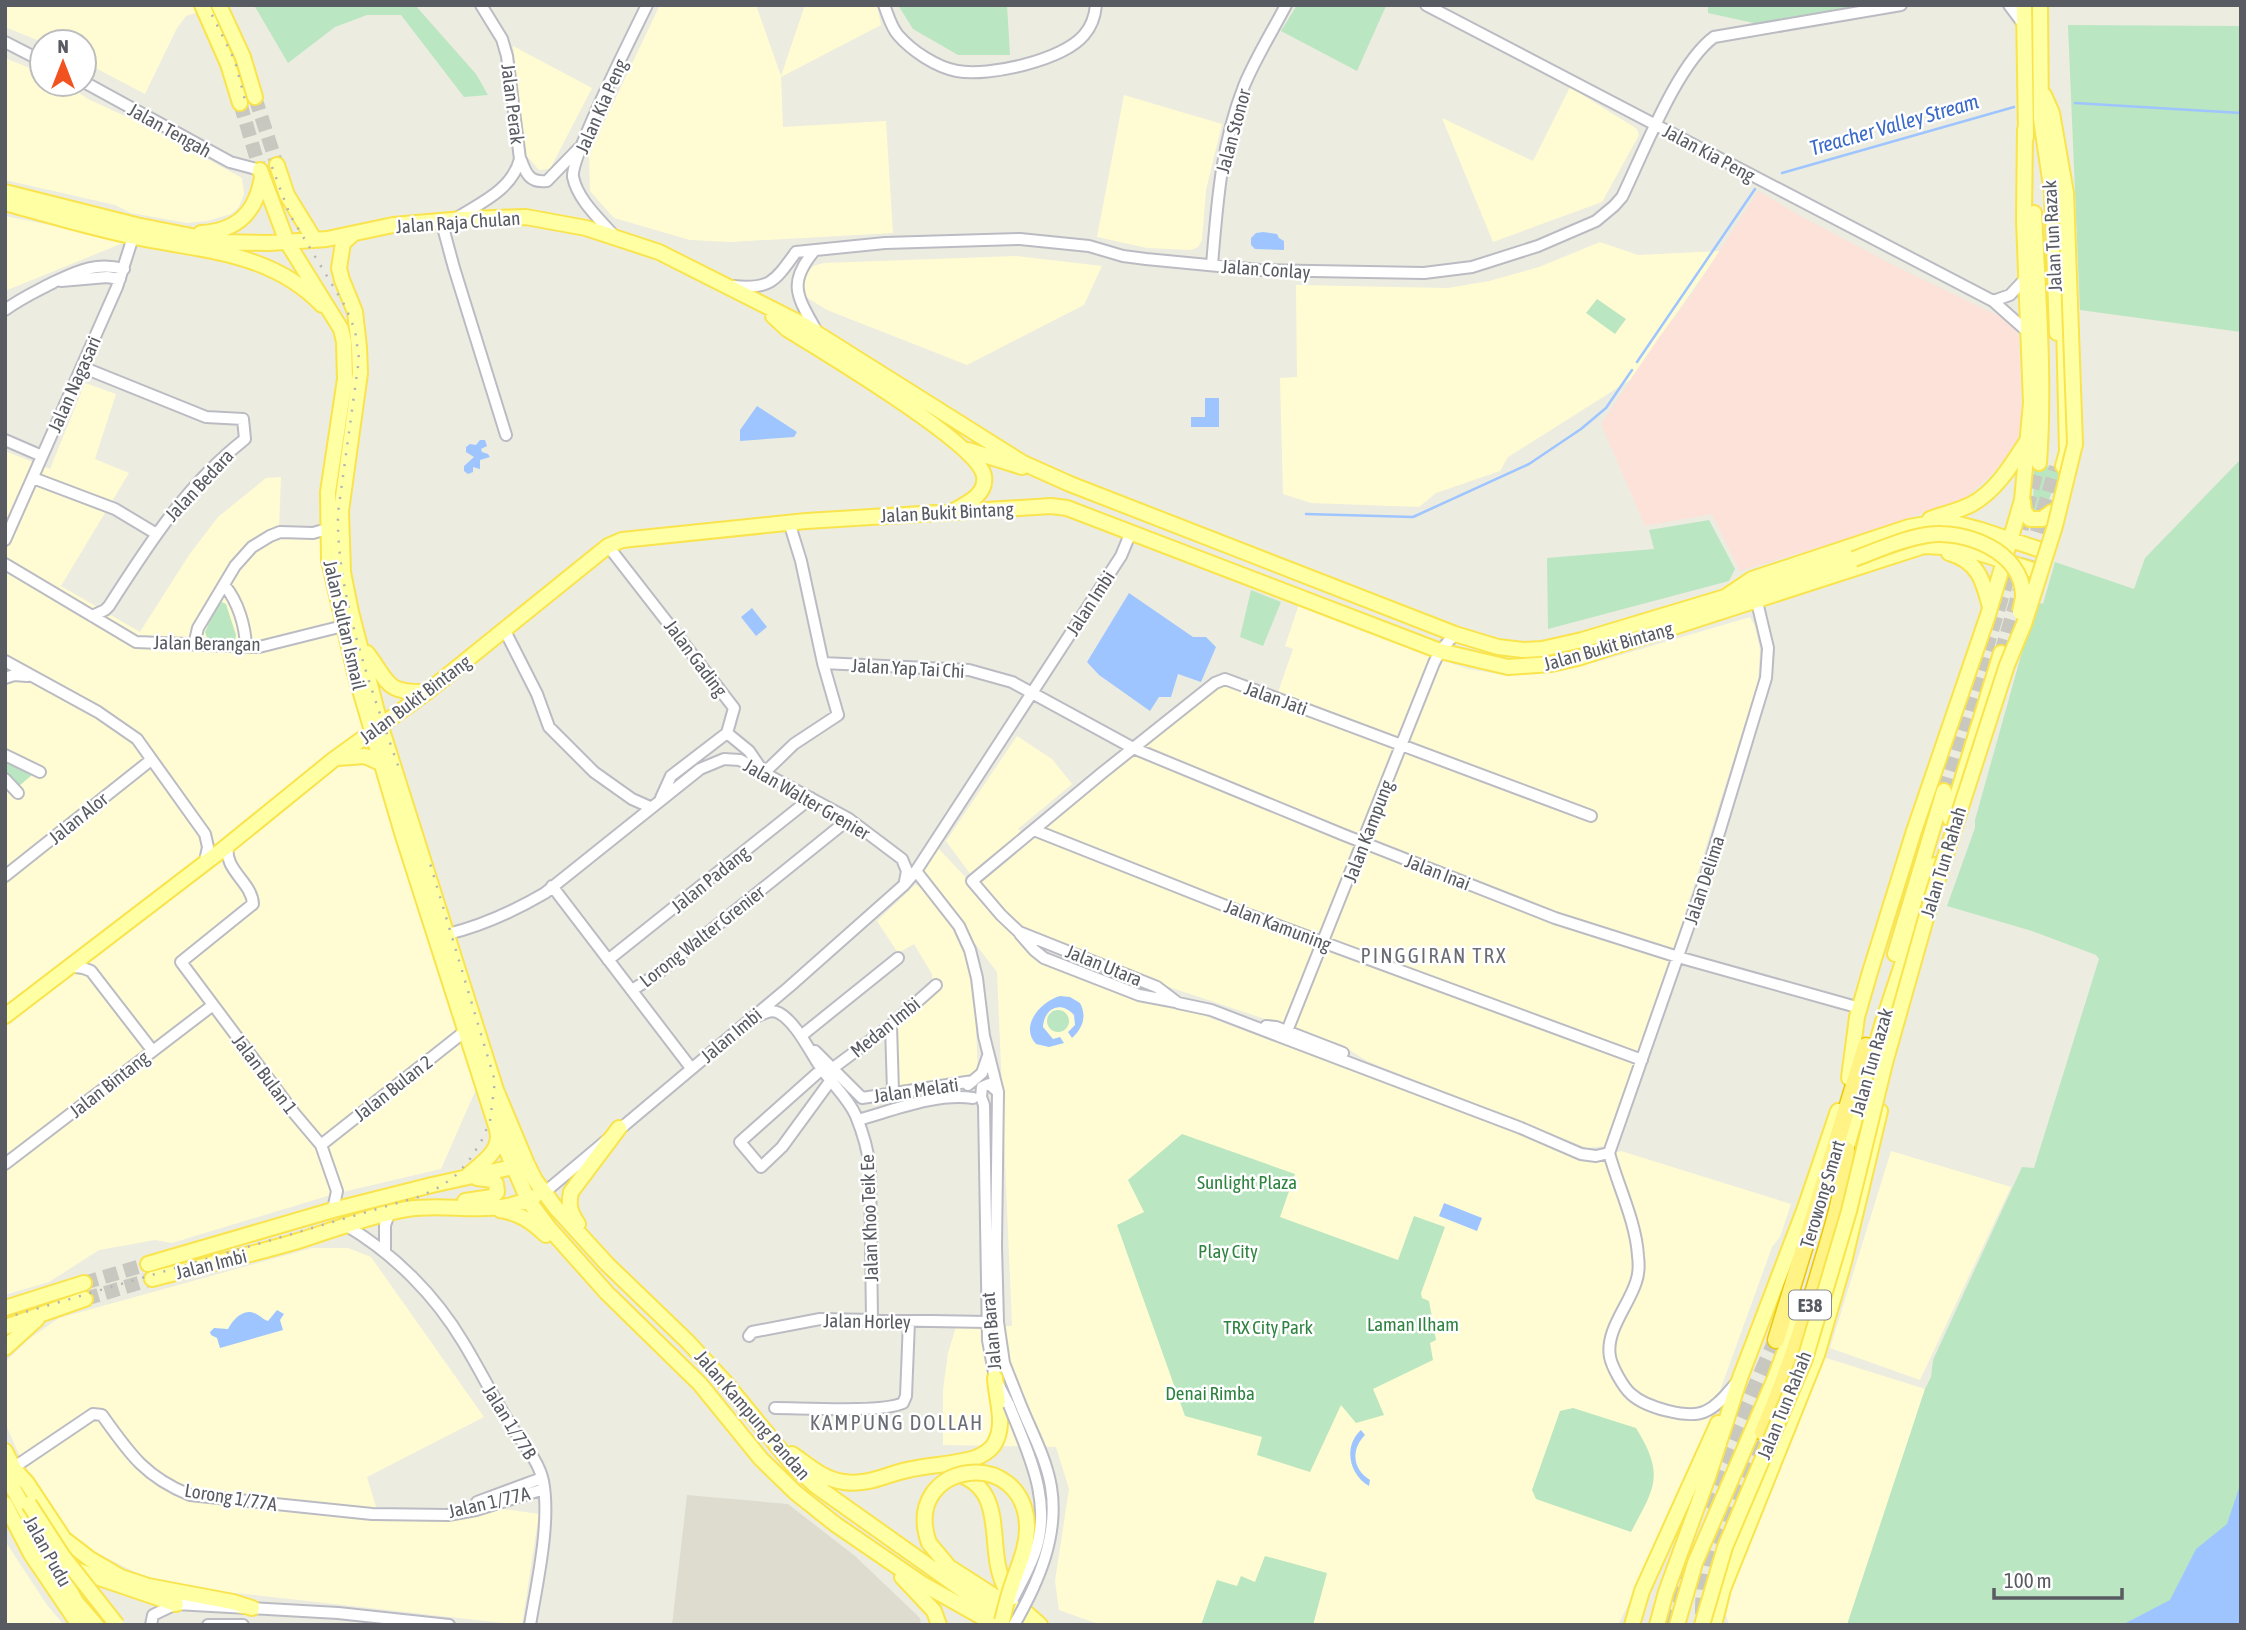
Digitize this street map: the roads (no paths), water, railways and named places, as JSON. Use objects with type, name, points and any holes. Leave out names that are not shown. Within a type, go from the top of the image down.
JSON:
[{"type":"highway","name":"Terowong Smart","points":[[1776,1340],[1866,1046]]},
{"type":"highway","name":"Terowong Smart","points":[[1763,1432],[1805,1320],[1846,1176],[1846,1150]]},
{"type":"main road","points":[[202,5],[228,64],[240,103]]},
{"type":"main road","points":[[219,5],[243,57],[255,97]]},
{"type":"main road","name":"Jalan Tun Razak","points":[[2024,5],[2025,129],[2033,202],[2042,366],[2043,408],[2039,463]]},
{"type":"main road","name":"Jalan Tun Rahah","points":[[1702,1625],[1725,1548],[1805,1359],[1849,1211],[1885,1063],[1932,897],[2004,659],[2024,624],[2055,526],[2075,444],[2052,113],[2040,84],[2040,5]]},
{"type":"main road","points":[[1849,1078],[1859,1013],[1914,831],[1990,607],[2022,500],[2031,403],[2026,278],[2025,129]]},
{"type":"main road","points":[[277,165],[287,195],[314,239]]},
{"type":"main road","points":[[175,233],[215,232],[233,226],[244,217],[258,192],[261,172]]},
{"type":"main road","name":"Jalan Sultan Ismail","points":[[261,172],[287,242],[339,325],[344,342],[345,379],[328,492],[329,561],[343,625],[447,934],[521,1166]]},
{"type":"main road","name":"Jalan Raja Chulan","points":[[5,192],[275,270],[303,288],[339,325]]},
{"type":"main road","points":[[1714,1625],[1723,1589],[1817,1355],[1844,1262],[1928,918],[2007,674],[2067,452],[2062,222],[2059,193]]},
{"type":"main road","name":"Jalan Tun Razak","points":[[2056,467],[2059,410],[2059,193]]},
{"type":"main road","name":"Jalan Raja Chulan","points":[[5,203],[135,231],[175,233],[222,242],[327,239],[393,225],[448,219],[526,217],[586,228],[659,252],[730,286],[817,333],[1023,463]]},
{"type":"main road","name":"Jalan Sultan Ismail","points":[[354,233],[343,243],[340,254],[342,280],[355,312],[360,360],[342,499],[341,547],[351,612],[360,642],[383,764],[464,1032],[496,1126],[521,1166],[545,1192]]},
{"type":"main road","points":[[759,304],[787,329],[925,418],[967,450],[982,470],[984,481],[976,498],[951,512]]},
{"type":"main road","points":[[1909,527],[1982,498],[2008,470],[2029,437]]},
{"type":"main road","points":[[967,450],[1048,474]]},
{"type":"main road","name":"Jalan Bukit Bintang","points":[[1023,463],[1116,503],[1455,634],[1498,647],[1537,649],[1582,640],[1725,597],[1752,579],[1909,527],[1951,523],[2042,550]]},
{"type":"main road","points":[[2022,500],[2024,511],[2030,519],[2042,519],[2052,512]]},
{"type":"main road","points":[[1116,503],[1131,517],[1131,532]]},
{"type":"main road","name":"Jalan Bukit Bintang","points":[[5,1016],[228,845],[333,760],[427,692],[608,546],[618,541],[789,523],[1051,506],[1067,508],[1440,651],[1508,667],[1551,664],[1924,546],[1963,548],[2036,571]]},
{"type":"main road","points":[[1725,597],[1746,593],[1929,535],[1969,539],[2001,554],[2019,578],[2023,595],[2018,627],[2004,659]]},
{"type":"main road","points":[[1924,546],[1965,558],[1983,580],[1990,607]]},
{"type":"main road","points":[[360,642],[391,687],[410,692],[427,692]]},
{"type":"main road","name":"Jalan Tun Razak","points":[[1677,1625],[1695,1563],[1775,1378],[1803,1303],[1865,1083],[2004,659]]},
{"type":"main road","points":[[333,760],[365,756],[383,764]]},
{"type":"main road","name":"Jalan Tun Razak","points":[[1657,1625],[1740,1378],[1807,1203],[1849,1078],[1866,1046],[1944,791]]},
{"type":"main road","points":[[1917,926],[1946,846],[1953,842]]},
{"type":"main road","points":[[1865,1083],[1872,1105],[1879,1115]]},
{"type":"main road","points":[[465,1178],[496,1148],[499,1138],[496,1126]]},
{"type":"main road","points":[[597,1252],[570,1213],[569,1201],[574,1186],[619,1128]]},
{"type":"main road","points":[[521,1166],[528,1200]]},
{"type":"main road","name":"Jalan Imbi","points":[[148,1264],[333,1210],[521,1166]]},
{"type":"main road","points":[[429,1206],[492,1197],[497,1192],[493,1180],[465,1178]]},
{"type":"main road","name":"Jalan Imbi","points":[[152,1279],[390,1214],[429,1206],[455,1209],[517,1205],[545,1192]]},
{"type":"main road","name":"Jalan Kampung Pandan","points":[[545,1192],[556,1208],[607,1264],[688,1342],[724,1381],[771,1440],[816,1486],[964,1591],[1002,1614],[1027,1625]]},
{"type":"main road","name":"Jalan Kampung Pandan","points":[[528,1200],[549,1228],[607,1293],[700,1384],[761,1460],[796,1493],[921,1583],[1003,1624]]},
{"type":"main road","points":[[484,1208],[513,1212],[528,1220],[553,1241],[596,1289],[607,1293]]},
{"type":"main road","points":[[607,1264],[579,1238],[575,1241],[574,1247],[605,1282],[607,1293]]},
{"type":"main road","points":[[5,1308],[84,1283]]},
{"type":"main road","points":[[5,1327],[85,1299]]},
{"type":"main road","points":[[5,1348],[44,1314]]},
{"type":"main road","points":[[771,1440],[826,1478],[842,1482],[876,1481],[908,1469],[974,1458],[986,1453],[993,1446],[1000,1429],[995,1378]]},
{"type":"main road","points":[[1632,1625],[1642,1591],[1677,1508],[1740,1378]]},
{"type":"main road","points":[[5,1451],[9,1471],[29,1504],[62,1555],[117,1625]]},
{"type":"main road","points":[[908,1469],[953,1472],[967,1477],[986,1493],[993,1518],[997,1567],[1005,1588],[1040,1625]]},
{"type":"main road","points":[[9,1471],[27,1483],[64,1539],[90,1559],[121,1577],[148,1586],[252,1608]]},
{"type":"main road","name":"Jalan Pudu","points":[[9,1471],[41,1542],[76,1602],[96,1625]]},
{"type":"main road","points":[[1003,1624],[1011,1586],[1025,1550],[1023,1506],[1012,1487],[998,1477],[980,1472],[961,1474],[943,1482],[928,1500],[925,1515],[929,1543],[949,1567],[1040,1625]]},
{"type":"main road","name":"Jalan Pudu","points":[[5,1504],[31,1554],[78,1625]]},
{"type":"main road","points":[[5,1523],[42,1582],[78,1625]]},
{"type":"main road","points":[[41,1542],[66,1567],[176,1604]]},
{"type":"main road","points":[[884,1558],[934,1611],[939,1625]]},
{"type":"street","name":"Jalan Perak","points":[[448,219],[507,185],[516,174],[520,159],[508,57],[502,39],[481,5]]},
{"type":"street","name":"Jalan Kia Peng","points":[[616,238],[584,201],[576,186],[573,171],[581,146],[648,5]]},
{"type":"street","points":[[884,5],[898,35],[927,59],[956,71],[987,73],[1024,65],[1074,44],[1085,35],[1092,23],[1096,5]]},
{"type":"street","name":"Jalan Stonor","points":[[1212,265],[1220,175],[1238,106],[1249,74],[1286,5]]},
{"type":"street","name":"Jalan Kia Peng","points":[[1426,5],[1993,301],[2029,333]]},
{"type":"street","name":"Jalan Conlay","points":[[730,286],[753,288],[768,284],[777,278],[796,252],[885,243],[1020,239],[1089,246],[1123,256],[1273,271],[1404,274],[1461,268],[1496,260],[1502,255],[1538,246],[1606,214],[1622,197],[1677,83],[1693,58],[1714,37],[1901,5]]},
{"type":"street","points":[[2009,5],[2024,25]]},
{"type":"street","points":[[5,42],[28,54]]},
{"type":"street","name":"Jalan Tengah","points":[[98,90],[230,162],[261,172]]},
{"type":"street","points":[[520,159],[529,178],[534,181],[547,181],[581,146]]},
{"type":"street","points":[[448,219],[454,268],[506,435]]},
{"type":"street","name":"Jalan Nagasari","points":[[5,540],[122,274],[135,231]]},
{"type":"street","points":[[815,250],[800,270],[797,282],[802,304],[817,333]]},
{"type":"street","points":[[5,310],[29,293],[75,271],[85,268],[122,274]]},
{"type":"street","points":[[1993,301],[2010,295],[2026,278]]},
{"type":"street","name":"Jalan Bedara","points":[[82,367],[206,417],[243,419],[245,439],[196,483],[155,533],[106,610],[92,616]]},
{"type":"street","points":[[5,440],[43,456]]},
{"type":"street","points":[[33,478],[115,509],[155,533]]},
{"type":"street","points":[[660,799],[671,776],[727,733],[749,751],[764,773],[794,744],[838,715],[823,663],[801,561],[789,523]]},
{"type":"street","points":[[194,645],[198,628],[245,553],[260,541],[280,532],[313,533],[327,529]]},
{"type":"street","name":"Jalan Imbi","points":[[545,1192],[746,1023],[904,885],[916,871],[1121,556],[1131,532]]},
{"type":"street","name":"Jalan Gading","points":[[608,546],[734,708],[727,733]]},
{"type":"street","name":"Jalan Berangan","points":[[5,564],[136,642],[259,646],[343,625]]},
{"type":"street","points":[[225,586],[235,601],[246,635],[246,646]]},
{"type":"street","name":"Jalan Delima","points":[[1609,1153],[1678,957],[1766,678],[1768,648],[1757,601]]},
{"type":"street","points":[[504,629],[537,694],[549,727],[594,772],[632,799],[650,807]]},
{"type":"street","name":"Jalan Kampung","points":[[1287,1031],[1440,651],[1455,634]]},
{"type":"street","points":[[5,661],[121,726],[142,744],[205,834],[208,847],[205,861]]},
{"type":"street","name":"Jalan Yap Tai Chi","points":[[823,663],[970,670],[1012,682],[1032,693]]},
{"type":"street","points":[[5,678],[14,675],[33,677]]},
{"type":"street","name":"Jalan Jati","points":[[972,881],[1215,682],[1225,679],[1591,816]]},
{"type":"street","name":"Jalan Inai","points":[[1032,693],[1133,748],[1362,843],[1555,918],[1859,1013]]},
{"type":"street","points":[[5,755],[40,772]]},
{"type":"street","name":"Jalan Walter Grenier","points":[[447,934],[462,931],[526,904],[660,799],[701,769],[724,759],[740,760],[849,819],[902,859],[907,871],[904,885]]},
{"type":"street","name":"Jalan Alor","points":[[5,876],[151,760]]},
{"type":"street","points":[[5,779],[18,793]]},
{"type":"street","name":"Jalan Padang","points":[[608,960],[811,798]]},
{"type":"street","name":"Lorong Walter Grenier","points":[[691,1068],[632,990],[653,977],[849,819]]},
{"type":"street","name":"Jalan Kamuning","points":[[1034,830],[1241,912],[1642,1060]]},
{"type":"street","name":"Jalan Bulan 1","points":[[228,845],[228,862],[251,896],[253,905],[181,962],[321,1145],[337,1191]]},
{"type":"street","name":"Jalan Barat","points":[[916,871],[952,916],[970,950],[978,978],[984,1036],[998,1092],[998,1322],[1014,1403],[1041,1493],[1040,1525],[1035,1553],[1003,1624]]},
{"type":"street","name":"Jalan Utara","points":[[972,881],[1019,932],[1157,986],[1178,1003],[1211,1010],[1581,1154],[1596,1156],[1609,1153]]},
{"type":"street","points":[[552,886],[632,990]]},
{"type":"street","points":[[1019,932],[1044,958],[1139,995],[1178,1003]]},
{"type":"street","points":[[746,1023],[769,1011],[775,1011],[801,1036],[898,958]]},
{"type":"street","points":[[69,966],[90,971],[152,1050]]},
{"type":"street","name":"Medan Imbi","points":[[828,1073],[782,1147],[761,1167],[740,1142],[828,1073],[891,1025],[936,985]]},
{"type":"street","name":"Jalan Bintang","points":[[5,1164],[213,1005]]},
{"type":"street","points":[[891,1025],[893,1091]]},
{"type":"street","name":"Jalan Utara","points":[[1251,1025],[1276,1027],[1340,1051],[1372,1071]]},
{"type":"street","name":"Jalan Bulan 2","points":[[321,1145],[464,1032]]},
{"type":"street","name":"Jalan Melati","points":[[801,1036],[828,1073],[862,1098],[893,1091],[973,1081]]},
{"type":"street","points":[[950,1098],[985,1068],[989,1054]]},
{"type":"street","name":"Jalan Khoo Teik Ee","points":[[828,1073],[850,1105],[868,1150],[872,1320]]},
{"type":"street","points":[[951,1084],[973,1098]]},
{"type":"street","points":[[984,1105],[982,1087],[989,1084],[998,1092]]},
{"type":"street","name":"Jalan Melati","points":[[858,1121],[906,1106],[950,1098],[973,1098],[984,1105]]},
{"type":"street","name":"Jalan Barat","points":[[984,1105],[987,1322],[995,1378],[1014,1403]]},
{"type":"street","points":[[1609,1153],[1624,1196],[1638,1254],[1637,1281],[1610,1343],[1610,1358],[1626,1388],[1643,1402],[1663,1409],[1687,1414],[1705,1413],[1722,1399],[1740,1378]]},
{"type":"street","points":[[333,1210],[337,1191],[354,1205]]},
{"type":"street","points":[[385,1251],[385,1225],[390,1214]]},
{"type":"street","name":"Jalan 1/77B","points":[[347,1226],[385,1251],[419,1283],[462,1340],[510,1425],[535,1461],[543,1483],[546,1507],[530,1625]]},
{"type":"street","name":"Jalan Horley","points":[[749,1336],[752,1332],[820,1319],[987,1322]]},
{"type":"street","points":[[775,1408],[869,1408],[903,1403],[906,1396],[909,1321]]},
{"type":"street","name":"Lorong 1/77A","points":[[9,1471],[98,1413],[146,1470],[190,1495],[372,1514]]},
{"type":"street","points":[[519,1488],[532,1474],[535,1461]]},
{"type":"street","name":"Jalan 1/77A","points":[[433,1513],[543,1483]]},
{"type":"street","name":"Jalan 1/77A","points":[[372,1514],[448,1515],[476,1510],[543,1483]]},
{"type":"street","points":[[151,1625],[153,1615],[176,1604],[338,1613],[449,1625]]},
{"type":"street","points":[[208,1625],[243,1625]]},
{"type":"water","points":[[1256,233],[1277,234],[1284,241],[1284,250],[1255,249],[1251,245],[1251,238]]},
{"type":"water","points":[[1205,398],[1219,398],[1219,427],[1191,427],[1191,417],[1205,417]]},
{"type":"water","points":[[757,406],[797,432],[794,437],[740,441],[740,430]]},
{"type":"water","points":[[480,440],[485,440],[487,446],[481,449],[482,452],[490,457],[480,460],[480,469],[473,467],[473,472],[468,474],[464,471],[464,466],[474,457],[466,452],[466,447],[470,444],[476,445]]},
{"type":"water","points":[[1129,593],[1193,637],[1206,637],[1216,647],[1201,682],[1178,674],[1171,697],[1159,697],[1150,711],[1099,675],[1087,662]]},
{"type":"water","points":[[752,608],[767,627],[756,636],[741,617]]},
{"type":"water","points":[[1060,996],[1070,997],[1080,1003],[1083,1017],[1079,1030],[1072,1038],[1068,1032],[1075,1025],[1074,1015],[1064,1008],[1054,1008],[1046,1015],[1043,1027],[1053,1039],[1060,1037],[1064,1043],[1049,1047],[1036,1044],[1030,1030],[1034,1015],[1046,1003]]},
{"type":"water","points":[[1444,1203],[1482,1218],[1477,1231],[1439,1216]]},
{"type":"water","points":[[277,1310],[284,1314],[280,1320],[283,1330],[220,1348],[217,1338],[211,1335],[210,1332],[214,1328],[228,1329],[236,1318],[244,1313],[253,1313],[268,1321]]},
{"type":"water","points":[[1361,1430],[1365,1435],[1357,1446],[1356,1459],[1360,1470],[1370,1480],[1369,1486],[1357,1475],[1351,1460],[1352,1444]]},
{"type":"water","points":[[2241,1482],[2241,1625],[2122,1625],[2170,1600],[2196,1549],[2227,1524]]},
{"type":"waterway","name":"Treacher Valley Stream","points":[[2075,103],[2241,113]]},
{"type":"waterway","name":"Treacher Valley Stream","points":[[1782,173],[2014,107]]},
{"type":"waterway","name":"Treacher Valley Stream","points":[[1637,362],[1755,189]]},
{"type":"waterway","name":"Treacher Valley Stream","points":[[1306,514],[1413,517],[1529,464],[1581,429],[1606,408],[1632,370]]},
{"type":"tunnel","points":[[255,97],[277,165]]},
{"type":"tunnel","points":[[240,103],[260,170]]},
{"type":"tunnel","points":[[1944,791],[2015,554],[2039,463]]},
{"type":"tunnel","points":[[2001,653],[2056,467]]},
{"type":"tunnel","points":[[84,1283],[148,1264]]},
{"type":"tunnel","points":[[85,1299],[152,1279]]},
{"type":"tunnel","points":[[1703,1506],[1776,1340]]},
{"type":"tunnel","points":[[1703,1614],[1704,1589],[1714,1542],[1763,1432]]},
{"type":"tunnel","points":[[1666,1625],[1679,1569]]},
{"type":"railway","points":[[207,5],[235,61],[245,100]]},
{"type":"railway","points":[[272,167],[290,215],[345,306],[355,330],[359,359],[338,513],[339,545],[343,578],[358,645],[401,774]]},
{"type":"railway","points":[[5,1318],[418,1197],[453,1178],[468,1162],[490,1121],[495,1081],[429,860]]},
{"type":"district","name":"PINGGIRAN TRX","points":[[1434,955]]},
{"type":"district","name":"KAMPUNG DOLLAH","points":[[897,1422]]},
{"type":"park label","name":"Sunlight Plaza","points":[[1247,1182]]},
{"type":"park label","name":"Play City","points":[[1228,1251]]},
{"type":"park label","name":"Laman Ilham","points":[[1413,1324]]},
{"type":"park label","name":"TRX City Park","points":[[1268,1327]]},
{"type":"park label","name":"Denai Rimba","points":[[1210,1393]]}]
